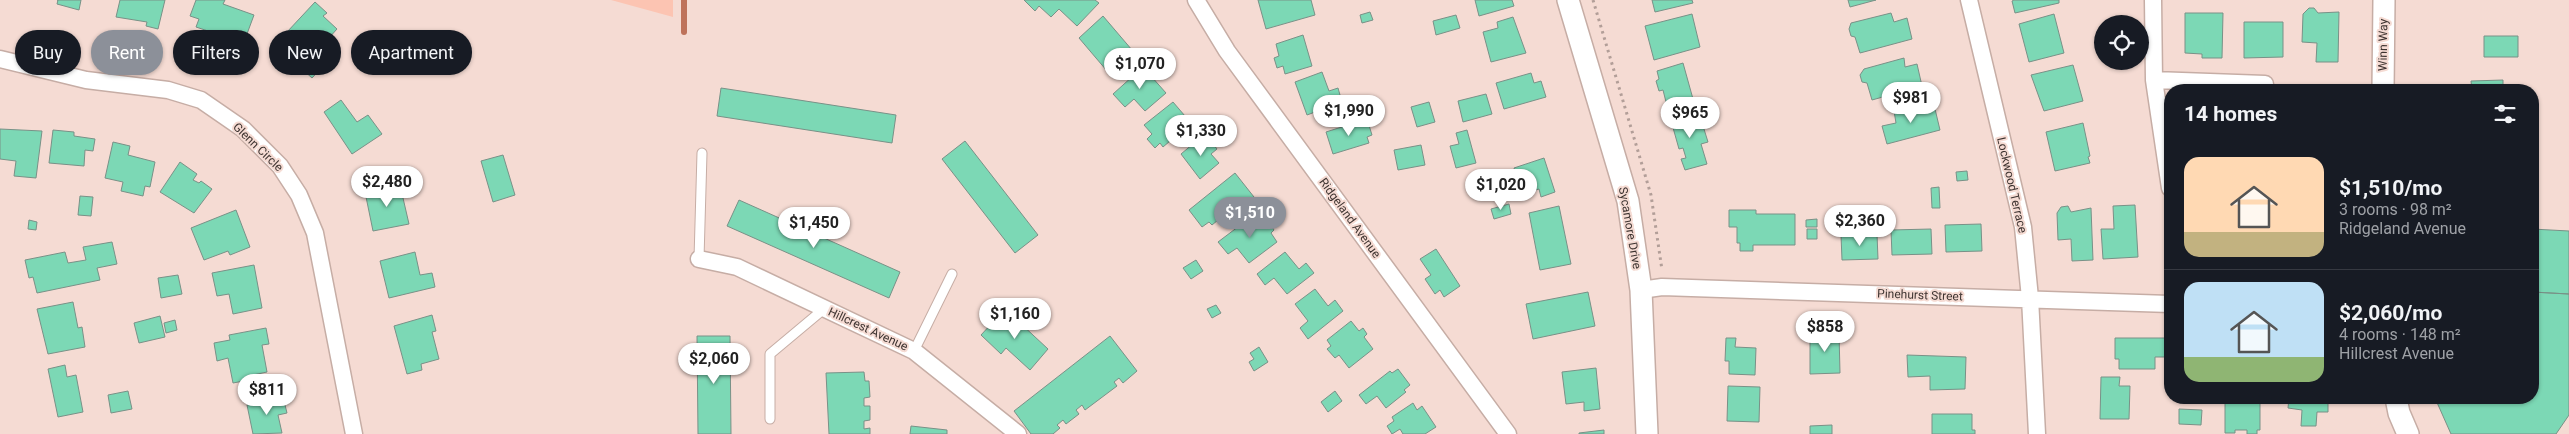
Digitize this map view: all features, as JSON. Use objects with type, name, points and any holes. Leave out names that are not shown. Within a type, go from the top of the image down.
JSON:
[{"type":"street","name":"Ridgeland Avenue","points":[[1196,0],[1227,51],[1508,434]]},
{"type":"street","name":"Sycamore Drive","points":[[1568,0],[1628,201],[1640,290],[1647,434]]},
{"type":"street","name":"Lockwood Terrace","points":[[1968,0],[2023,227],[2030,298],[2037,434]]},
{"type":"street","points":[[2153,0],[2154,80],[2164,148]]},
{"type":"street","name":"Winn Way","points":[[2383,84],[2384,0]]},
{"type":"street","name":"Glenn Circle","points":[[0,58],[86,80],[168,90],[201,100],[243,129],[280,166],[299,195],[315,232],[354,434]]},
{"type":"street","points":[[2154,80],[2264,84]]},
{"type":"street","name":"Hillcrest Avenue","points":[[699,259],[737,267],[914,351],[1018,434]]},
{"type":"street","name":"Pinehurst Street","points":[[1640,290],[1662,288],[2030,298],[2164,304]]},
{"type":"street","points":[[2397,404],[2408,434]]},
{"type":"lane","points":[[699,259],[702,153]]},
{"type":"lane","points":[[914,351],[952,274]]},
{"type":"lane","points":[[770,419],[770,354],[824,308]]},
{"type":"shaded area","points":[[611,0],[673,0],[673,17]]},
{"type":"building","points":[[58,0],[81,0],[79,10],[57,4]]},
{"type":"building","points":[[120,0],[165,0],[158,29],[146,26],[147,22],[116,17]]},
{"type":"building","points":[[196,0],[225,0],[223,4],[254,15],[248,30],[205,30],[196,27],[199,19],[190,16]]},
{"type":"building","points":[[1024,0],[1095,0],[1099,3],[1077,26],[1059,9],[1051,17],[1039,6],[1035,11]]},
{"type":"building","points":[[1258,0],[1311,0],[1315,15],[1266,29]]},
{"type":"building","points":[[1475,0],[1512,0],[1514,6],[1479,16]]},
{"type":"building","points":[[1652,0],[1692,0],[1693,3],[1655,12]]},
{"type":"building","points":[[1848,0],[1876,0],[1850,7]]},
{"type":"building","points":[[2059,0],[2059,3],[2015,13],[2012,1]]},
{"type":"building","points":[[315,2],[327,13],[323,16],[337,29],[336,30],[289,30]]},
{"type":"building","points":[[2309,8],[2314,8],[2318,13],[2339,12],[2338,62],[2316,62],[2317,43],[2302,42],[2303,14]]},
{"type":"building","points":[[1370,12],[1373,20],[1362,23],[1360,15]]},
{"type":"building","points":[[1891,13],[1894,22],[1907,18],[1912,39],[1860,53],[1855,37],[1851,36],[1849,29],[1851,23]]},
{"type":"building","points":[[2185,13],[2223,13],[2222,58],[2202,58],[2202,54],[2185,53]]},
{"type":"building","points":[[1692,14],[1700,47],[1654,60],[1645,26]]},
{"type":"building","points":[[2054,14],[2064,53],[2029,62],[2019,24]]},
{"type":"building","points":[[1456,15],[1460,28],[1436,35],[1433,21]]},
{"type":"building","points":[[1103,16],[1138,57],[1113,78],[1079,38]]},
{"type":"building","points":[[1513,17],[1526,53],[1491,62],[1483,32],[1498,28],[1497,22]]},
{"type":"building","points":[[2244,22],[2283,22],[2283,57],[2244,58]]},
{"type":"building","points":[[1303,35],[1312,66],[1285,74],[1283,66],[1277,68],[1274,58],[1279,56],[1276,44]]},
{"type":"building","points":[[2484,36],[2518,36],[2518,57],[2484,57]]},
{"type":"building","points":[[1904,58],[1905,67],[1917,64],[1922,86],[1872,100],[1867,83],[1862,82],[1860,75],[1864,69]]},
{"type":"building","points":[[1683,63],[1693,99],[1675,104],[1674,100],[1666,102],[1663,90],[1659,91],[1656,81],[1659,79],[1657,71]]},
{"type":"building","points":[[2073,65],[2083,101],[2044,111],[2031,75]]},
{"type":"building","points":[[1143,67],[1166,93],[1145,111],[1134,99],[1125,107],[1113,94]]},
{"type":"building","points":[[1322,72],[1329,91],[1338,88],[1342,102],[1307,115],[1295,82]]},
{"type":"building","points":[[1531,73],[1534,83],[1541,81],[1546,97],[1504,109],[1496,83]]},
{"type":"building","points":[[2503,80],[2503,84],[2471,84],[2471,81]]},
{"type":"building","points":[[721,88],[896,115],[892,143],[717,116]]},
{"type":"building","points":[[1486,94],[1492,114],[1463,122],[1458,101]]},
{"type":"building","points":[[341,100],[357,122],[368,115],[382,134],[352,154],[324,112]]},
{"type":"building","points":[[1173,102],[1191,123],[1163,147],[1160,143],[1155,148],[1147,139],[1152,134],[1144,125]]},
{"type":"building","points":[[1429,102],[1435,122],[1417,127],[1411,107]]},
{"type":"building","points":[[1921,103],[1923,112],[1935,109],[1940,130],[1887,144],[1882,126],[1896,123],[1894,111]]},
{"type":"building","points":[[1685,112],[1686,117],[1699,113],[1708,142],[1701,144],[1707,164],[1685,170],[1681,159],[1686,158],[1683,148],[1679,149],[1670,117]]},
{"type":"building","points":[[1367,119],[1372,135],[1367,137],[1369,143],[1333,154],[1326,132]]},
{"type":"building","points":[[2083,123],[2090,163],[2055,171],[2046,132]]},
{"type":"building","points":[[0,129],[42,131],[36,178],[14,176],[16,161],[0,159]]},
{"type":"building","points":[[53,130],[74,132],[74,136],[95,139],[93,151],[85,150],[84,166],[49,163]]},
{"type":"building","points":[[1467,130],[1476,163],[1456,168],[1450,146],[1459,144],[1456,133]]},
{"type":"building","points":[[1200,138],[1204,144],[1210,140],[1217,149],[1211,154],[1219,163],[1200,179],[1181,154]]},
{"type":"building","points":[[965,141],[1038,235],[1015,253],[942,159]]},
{"type":"building","points":[[113,142],[130,146],[128,155],[155,162],[150,187],[145,186],[143,196],[121,191],[123,182],[105,178]]},
{"type":"building","points":[[1421,145],[1425,165],[1398,170],[1394,150]]},
{"type":"building","points":[[503,155],[515,195],[493,202],[481,161]]},
{"type":"building","points":[[1544,158],[1555,192],[1541,197],[1539,189],[1522,194],[1514,168]]},
{"type":"building","points":[[180,162],[197,174],[193,180],[199,183],[201,181],[212,189],[194,213],[160,192]]},
{"type":"building","points":[[1967,171],[1968,180],[1957,181],[1956,172]]},
{"type":"building","points":[[1235,173],[1254,197],[1239,209],[1236,205],[1212,225],[1209,222],[1202,227],[1189,210]]},
{"type":"building","points":[[400,185],[409,224],[373,231],[365,192]]},
{"type":"building","points":[[1939,187],[1940,208],[1932,208],[1931,188]]},
{"type":"building","points":[[80,196],[93,197],[91,216],[78,215]]},
{"type":"building","points":[[739,200],[900,272],[889,298],[727,226]]},
{"type":"building","points":[[1509,204],[1511,214],[1494,219],[1491,209]]},
{"type":"building","points":[[2135,205],[2138,257],[2103,259],[2101,229],[2114,229],[2113,206]]},
{"type":"building","points":[[1559,206],[1571,264],[1540,270],[1529,213]]},
{"type":"building","points":[[2068,206],[2071,212],[2091,208],[2093,260],[2072,261],[2071,239],[2058,240],[2057,213],[2061,207]]},
{"type":"building","points":[[236,210],[250,247],[230,255],[228,251],[204,260],[191,228]]},
{"type":"building","points":[[1729,210],[1756,210],[1756,214],[1795,214],[1795,245],[1753,245],[1753,251],[1740,251],[1740,243],[1737,243],[1737,227],[1729,227]]},
{"type":"building","points":[[1255,214],[1263,224],[1267,220],[1274,230],[1271,233],[1277,242],[1249,263],[1237,248],[1228,254],[1218,242]]},
{"type":"building","points":[[1817,219],[1817,227],[1806,227],[1806,220]]},
{"type":"building","points":[[29,220],[37,222],[36,230],[28,229]]},
{"type":"building","points":[[1981,224],[1982,251],[1946,252],[1945,225]]},
{"type":"building","points":[[1807,229],[1817,229],[1817,239],[1807,239]]},
{"type":"building","points":[[1931,229],[1932,254],[1892,255],[1891,230]]},
{"type":"building","points":[[2539,229],[2569,231],[2569,294],[2539,292]]},
{"type":"building","points":[[1877,234],[1878,259],[1842,260],[1841,235]]},
{"type":"building","points":[[112,242],[117,264],[97,268],[100,280],[37,293],[33,277],[29,278],[25,260],[65,252],[68,263],[86,260],[83,247]]},
{"type":"building","points":[[1436,249],[1460,286],[1444,297],[1440,290],[1435,294],[1425,279],[1431,275],[1420,259]]},
{"type":"building","points":[[415,252],[420,275],[432,273],[435,287],[389,298],[380,261]]},
{"type":"building","points":[[1285,252],[1299,269],[1306,263],[1314,273],[1287,294],[1274,278],[1265,285],[1257,274]]},
{"type":"building","points":[[1196,260],[1203,271],[1191,279],[1183,268]]},
{"type":"building","points":[[254,265],[262,308],[233,314],[229,294],[217,296],[212,273]]},
{"type":"building","points":[[178,275],[182,294],[161,298],[158,278]]},
{"type":"building","points":[[1315,289],[1328,306],[1335,300],[1343,311],[1308,339],[1300,328],[1308,321],[1295,304]]},
{"type":"building","points":[[1588,292],[1595,326],[1533,339],[1526,304]]},
{"type":"building","points":[[2539,292],[2569,294],[2569,415],[2556,434],[2451,434],[2438,404],[2539,404]]},
{"type":"building","points":[[73,302],[78,328],[82,327],[85,347],[48,354],[37,309]]},
{"type":"building","points":[[1216,305],[1221,313],[1212,318],[1207,309]]},
{"type":"building","points":[[1005,309],[1048,349],[1030,370],[1006,348],[1001,354],[981,335]]},
{"type":"building","points":[[432,315],[436,331],[432,332],[439,359],[421,364],[422,370],[407,374],[394,326]]},
{"type":"building","points":[[160,316],[165,337],[139,343],[134,323]]},
{"type":"building","points":[[175,320],[177,330],[166,333],[164,323]]},
{"type":"building","points":[[1351,321],[1359,331],[1363,328],[1367,334],[1364,337],[1373,349],[1349,368],[1339,355],[1335,358],[1327,349],[1331,346],[1327,340]]},
{"type":"building","points":[[266,328],[269,344],[262,345],[267,372],[253,375],[254,379],[233,383],[228,358],[217,361],[214,343],[230,340],[229,335]]},
{"type":"building","points":[[1810,333],[1839,333],[1840,373],[1810,374]]},
{"type":"building","points":[[697,336],[730,336],[731,434],[698,434]]},
{"type":"building","points":[[1110,336],[1137,371],[1123,383],[1119,378],[1114,382],[1117,386],[1085,410],[1082,405],[1076,410],[1079,414],[1066,424],[1063,420],[1057,425],[1060,428],[1053,434],[1031,434],[1014,411]]},
{"type":"building","points":[[1726,338],[1736,338],[1735,347],[1756,348],[1755,375],[1729,374],[1729,361],[1725,361]]},
{"type":"building","points":[[2115,338],[2164,338],[2164,357],[2155,357],[2155,369],[2119,369],[2119,359],[2115,359]]},
{"type":"building","points":[[1259,347],[1268,362],[1254,371],[1249,362],[1254,359],[1250,353]]},
{"type":"building","points":[[1907,355],[1966,357],[1965,389],[1930,390],[1930,376],[1908,377]]},
{"type":"building","points":[[65,365],[67,377],[76,375],[83,412],[58,417],[48,369]]},
{"type":"building","points":[[1596,368],[1600,409],[1584,411],[1584,402],[1566,404],[1562,372]]},
{"type":"building","points":[[1398,369],[1410,385],[1404,390],[1406,392],[1386,408],[1377,396],[1366,404],[1359,395],[1390,371],[1392,373]]},
{"type":"building","points":[[864,372],[865,381],[869,381],[870,397],[864,398],[864,406],[870,406],[870,420],[864,421],[864,429],[870,428],[870,434],[829,434],[826,373]]},
{"type":"building","points":[[2101,377],[2120,377],[2119,386],[2130,386],[2129,419],[2100,419]]},
{"type":"building","points":[[1728,386],[1760,387],[1759,422],[1727,421]]},
{"type":"building","points":[[128,391],[132,409],[111,413],[108,395]]},
{"type":"building","points":[[1335,391],[1342,401],[1328,412],[1321,402]]},
{"type":"building","points":[[283,397],[287,413],[278,415],[282,433],[253,434],[247,405]]},
{"type":"building","points":[[1413,403],[1417,410],[1422,406],[1436,427],[1425,434],[1403,434],[1400,429],[1392,434],[1387,426],[1394,421],[1392,417]]},
{"type":"building","points":[[2225,404],[2260,404],[2260,430],[2257,430],[2257,434],[2247,434],[2247,430],[2235,430],[2235,433],[2225,433]]},
{"type":"building","points":[[2288,404],[2328,404],[2328,412],[2317,412],[2316,426],[2301,426],[2302,410],[2288,408]]},
{"type":"building","points":[[2179,409],[2202,410],[2201,425],[2179,424]]},
{"type":"building","points":[[1932,414],[1972,414],[1972,430],[1975,430],[1975,434],[1932,434]]},
{"type":"building","points":[[1832,425],[1832,434],[1810,434],[1810,426]]},
{"type":"building","points":[[911,426],[947,430],[947,434],[910,434]]},
{"type":"building","points":[[1604,430],[1604,434],[1579,434],[1579,433]]},
{"type":"waterway","points":[[684,0],[684,32]]}]
